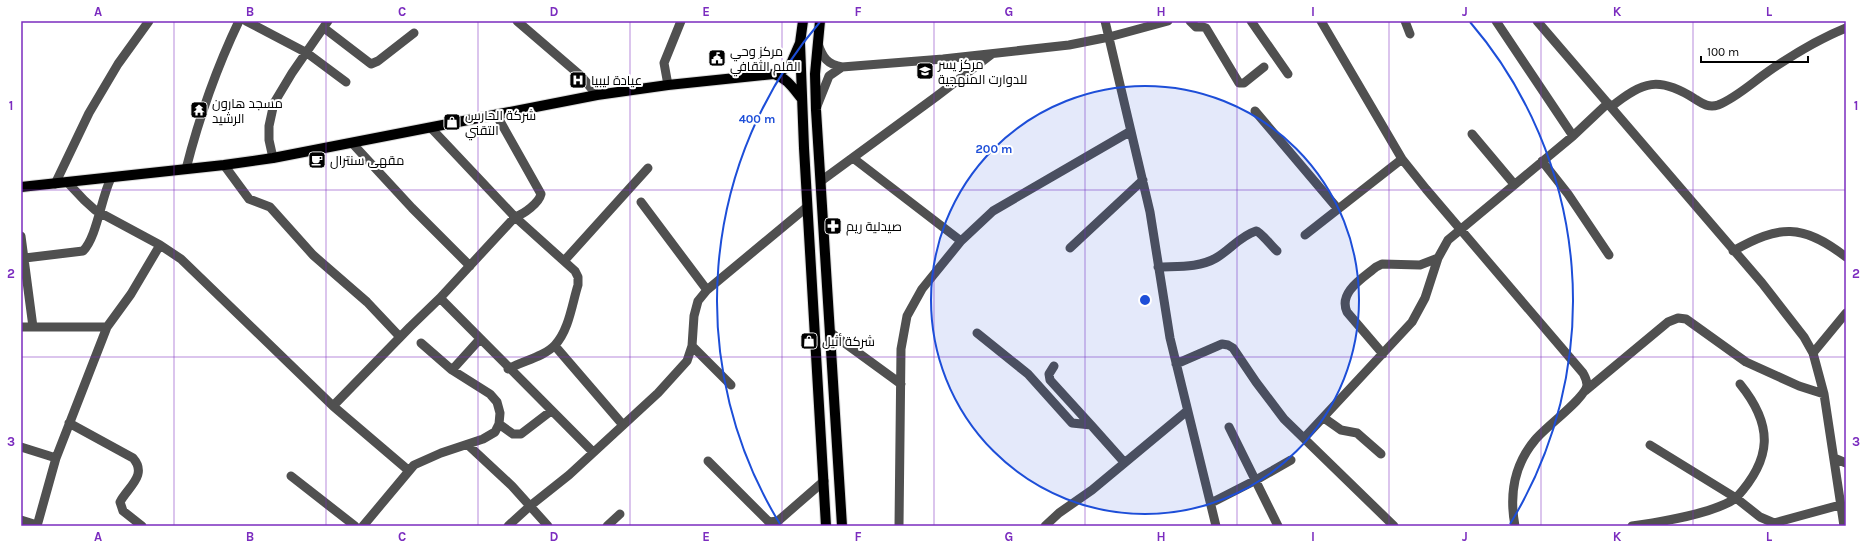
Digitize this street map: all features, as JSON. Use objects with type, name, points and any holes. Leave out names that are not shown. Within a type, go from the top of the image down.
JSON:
[{"type":"main road","points":[[802,21],[800,43],[807,207],[826,526]]},
{"type":"main road","points":[[820,21],[815,74],[816,110],[842,526]]},
{"type":"main road","points":[[21,187],[224,165],[273,158],[597,95],[668,85],[774,74],[790,66],[800,43]]},
{"type":"main road","points":[[774,74],[782,77],[790,83],[802,98]]},
{"type":"main road","points":[[820,415],[835,413]]},
{"type":"street","points":[[55,184],[93,107],[118,64],[149,21]]},
{"type":"street","points":[[186,169],[202,110],[219,63],[239,21]]},
{"type":"street","points":[[246,21],[307,53],[346,82]]},
{"type":"street","points":[[517,21],[580,76],[597,95]]},
{"type":"street","points":[[668,85],[664,63],[665,56],[681,21]]},
{"type":"street","points":[[1105,21],[1150,212],[1158,267],[1176,364],[1216,526]]},
{"type":"street","points":[[817,42],[824,59],[832,65],[842,67],[1069,45],[1109,38],[1168,21]]},
{"type":"street","points":[[1190,21],[1196,27],[1202,26],[1206,28],[1239,83],[1244,83],[1264,67]]},
{"type":"street","points":[[1251,21],[1288,74]]},
{"type":"street","points":[[1321,21],[1402,159],[1583,373],[1587,385],[1585,391]]},
{"type":"street","points":[[1404,21],[1410,34]]},
{"type":"street","points":[[1496,21],[1573,136]]},
{"type":"street","points":[[1537,21],[1798,327],[1813,353],[1824,394],[1844,526]]},
{"type":"street","points":[[273,158],[269,140],[269,126],[274,103],[292,73],[326,24],[372,64],[414,33]]},
{"type":"street","points":[[1304,438],[1412,322],[1425,298],[1438,258],[1444,245],[1460,228],[1609,105],[1634,90],[1651,84],[1665,85],[1687,94],[1706,106],[1717,105],[1770,70],[1846,28]]},
{"type":"street","points":[[821,181],[938,96],[993,53]]},
{"type":"street","points":[[816,110],[827,80],[833,72],[842,67]]},
{"type":"street","points":[[1255,111],[1338,209]]},
{"type":"street","points":[[333,406],[440,298],[515,217],[525,212],[540,198],[541,194],[496,114]]},
{"type":"street","points":[[431,128],[515,217],[575,271],[578,277],[578,285],[564,332],[555,346],[538,356],[508,369]]},
{"type":"street","points":[[899,526],[901,349],[907,316],[922,289],[961,241],[993,211],[1131,131]]},
{"type":"street","points":[[1472,134],[1514,184]]},
{"type":"street","points":[[352,143],[412,208],[470,266]]},
{"type":"street","points":[[853,158],[961,241]]},
{"type":"street","points":[[1305,235],[1402,159]]},
{"type":"street","points":[[1542,161],[1568,194],[1609,255]]},
{"type":"street","points":[[224,165],[249,200],[270,207],[313,255],[367,302],[400,337]]},
{"type":"street","points":[[564,261],[648,168]]},
{"type":"street","points":[[25,258],[83,251],[88,244],[100,212],[104,193],[111,178]]},
{"type":"street","points":[[1070,248],[1142,180]]},
{"type":"street","points":[[68,182],[84,200],[100,212],[181,258],[333,406],[408,470]]},
{"type":"street","points":[[641,202],[707,290]]},
{"type":"street","points":[[508,526],[530,506],[557,486],[658,393],[687,361],[692,346],[694,316],[698,301],[707,290],[807,207]]},
{"type":"street","points":[[1158,267],[1199,264],[1215,259],[1235,242],[1256,231],[1261,233],[1268,243],[1277,251]]},
{"type":"street","points":[[1733,251],[1757,238],[1777,231],[1793,231],[1808,234],[1837,250],[1846,257]]},
{"type":"street","points":[[21,236],[33,327]]},
{"type":"street","points":[[21,520],[37,525],[56,458],[107,327],[131,294],[160,245]]},
{"type":"street","points":[[1383,354],[1347,312],[1344,306],[1347,293],[1376,267],[1382,264],[1420,264],[1438,258]]},
{"type":"street","points":[[440,298],[508,369],[593,452]]},
{"type":"street","points":[[1813,353],[1846,313]]},
{"type":"street","points":[[1515,526],[1512,491],[1524,458],[1534,440],[1585,391],[1668,322],[1678,318],[1686,319],[1694,323],[1723,346],[1756,368],[1798,386],[1824,394]]},
{"type":"street","points":[[21,327],[107,327]]},
{"type":"street","points":[[831,333],[901,384]]},
{"type":"street","points":[[977,333],[1028,374],[1072,423],[1091,425]]},
{"type":"street","points":[[452,370],[480,339]]},
{"type":"street","points":[[363,526],[408,470],[414,465],[483,439],[495,432],[499,424],[499,407],[497,402],[490,394],[452,370],[421,343]]},
{"type":"street","points":[[1176,364],[1217,346],[1228,345],[1233,348],[1256,382],[1284,418],[1394,526]]},
{"type":"street","points":[[555,346],[623,426]]},
{"type":"street","points":[[692,346],[731,384]]},
{"type":"street","points":[[1054,366],[1048,374],[1050,380],[1124,462]]},
{"type":"street","points":[[1632,526],[1708,511],[1727,505],[1736,498],[1758,469],[1764,448],[1763,430],[1758,409],[1740,384]]},
{"type":"street","points":[[499,424],[513,434],[521,434],[551,411]]},
{"type":"street","points":[[1045,526],[1092,490],[1187,411]]},
{"type":"street","points":[[1324,418],[1341,430],[1357,433],[1381,454]]},
{"type":"street","points":[[69,423],[133,458],[138,464],[139,470],[137,477],[120,502],[123,511],[142,526]]},
{"type":"street","points":[[1229,427],[1278,526]]},
{"type":"street","points":[[468,445],[512,486],[548,526]]},
{"type":"street","points":[[1650,445],[1736,498],[1760,517],[1774,523],[1840,505]]},
{"type":"street","points":[[21,447],[56,458]]},
{"type":"street","points":[[1834,458],[1846,463]]},
{"type":"street","points":[[1211,503],[1291,460]]},
{"type":"street","points":[[708,461],[769,522],[778,521],[824,482]]},
{"type":"street","points":[[291,476],[355,526]]},
{"type":"street","points":[[607,526],[620,514]]},
{"type":"place","name":"مركز وحي القلم الثقافي","points":[[717,58]]},
{"type":"place","name":"مركز يسر للدوارت المنهجية","points":[[925,71]]},
{"type":"place","name":"عيادة ليبيا","points":[[578,80]]},
{"type":"place","name":"مسجد هارون الرشيد","points":[[199,110]]},
{"type":"place","name":"شركة الحارس التقني","points":[[452,122]]},
{"type":"place","name":"مقهى سنترال","points":[[317,160]]},
{"type":"place","name":"صيدلية ريم","points":[[833,226]]},
{"type":"place","name":"شركة أثيل","points":[[809,341]]}]
